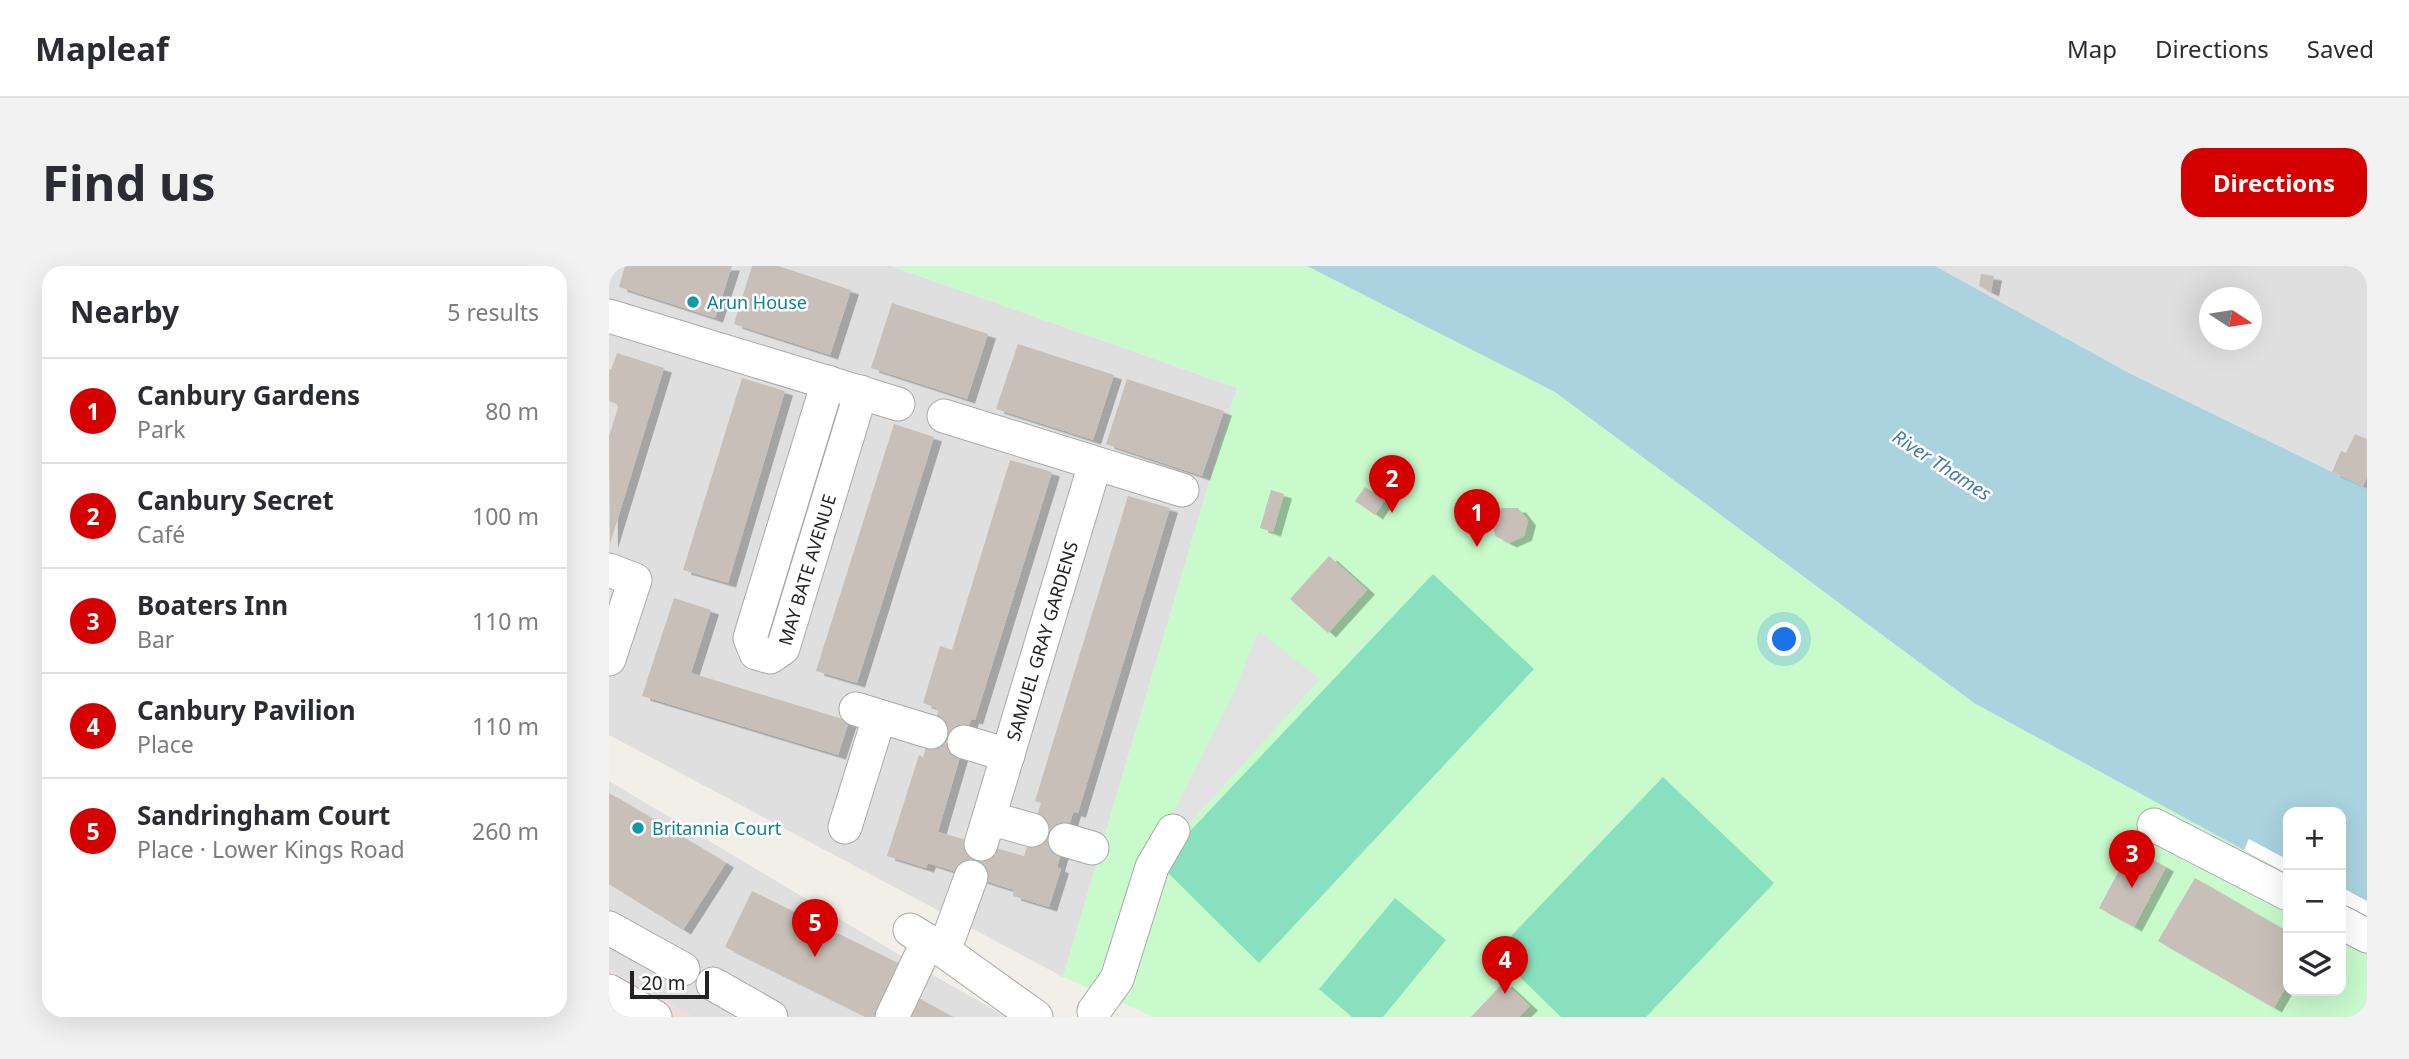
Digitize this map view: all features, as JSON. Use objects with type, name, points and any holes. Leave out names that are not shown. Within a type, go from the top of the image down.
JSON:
[{"type":"street","points":[[609,316],[898,404]]},
{"type":"street","name":"MAY BATE AVENUE","points":[[828,382],[750,638],[756,653],[770,657],[783,648],[861,392]]},
{"type":"street","points":[[944,416],[1182,490]]},
{"type":"street","name":"SAMUEL GRAY GARDENS","points":[[1032,830],[985,831],[1095,464]]},
{"type":"street","points":[[609,570],[635,580],[609,659]]},
{"type":"street","points":[[845,827],[867,713],[931,732]]},
{"type":"street","points":[[964,742],[1008,755]]},
{"type":"street","points":[[2154,825],[2283,891]]},
{"type":"street","points":[[1089,1006],[1117,979],[1152,867],[1173,831]]},
{"type":"street","points":[[892,1017],[927,941],[971,877]]},
{"type":"street","points":[[2346,925],[2367,936]]},
{"type":"street","points":[[609,928],[683,969]]},
{"type":"street","points":[[927,941],[1036,1017]]},
{"type":"street","points":[[713,985],[771,1017]]},
{"type":"street","points":[[609,991],[655,1017]]},
{"type":"shaded area","points":[[609,266],[891,266],[1237,388],[1063,977],[609,735]]},
{"type":"shaded area","points":[[1935,266],[2367,266],[2367,489],[2129,373]]},
{"type":"shaded area","points":[[1259,631],[1320,679],[1178,836],[1166,826],[1231,699]]},
{"type":"shaded area","points":[[609,781],[1007,1017],[693,1017],[609,970]]},
{"type":"shaded area","points":[[609,970],[693,1017],[609,1017]]},
{"type":"green space","points":[[891,266],[1307,266],[1555,392],[1974,703],[2283,871],[2283,996],[2346,996],[2346,906],[2367,918],[2367,1017],[1154,1017],[1063,977],[1237,388]]},
{"type":"green space","points":[[1433,574],[1534,669],[1259,963],[1159,864]]},
{"type":"green space","points":[[1663,777],[1774,883],[1646,1017],[1561,1017],[1495,953]]},
{"type":"green space","points":[[1395,898],[1446,940],[1383,1017],[1352,1017],[1319,989]]},
{"type":"water","name":"River Thames","points":[[1307,266],[1935,266],[2129,373],[2367,489],[2367,918],[2346,906],[2346,807],[2283,807],[2283,871],[1974,703],[1555,392]]},
{"type":"pier","points":[[2249,839],[2283,857],[2283,871],[2244,850]]},
{"type":"pier","points":[[2346,890],[2367,901],[2367,918],[2346,906]]},
{"type":"building","name":"Arun House","points":[[625,266],[732,266],[715,318],[619,287]]},
{"type":"building","points":[[752,266],[778,266],[851,290],[830,355],[734,324]]},
{"type":"building","points":[[1981,274],[1994,276],[1991,292],[1979,286]]},
{"type":"building","points":[[892,303],[988,334],[967,399],[871,368]]},
{"type":"building","points":[[1018,344],[1114,375],[1093,440],[996,409]]},
{"type":"building","points":[[617,353],[664,368],[610,544],[609,436],[619,405],[609,401],[609,369],[611,370]]},
{"type":"building","points":[[742,378],[785,391],[728,583],[683,570]]},
{"type":"building","points":[[1127,379],[1224,411],[1202,476],[1106,444]]},
{"type":"building","points":[[894,424],[934,437],[857,683],[816,671]]},
{"type":"building","points":[[2355,434],[2367,439],[2367,477],[2363,486],[2332,472],[2341,451],[2346,453]]},
{"type":"building","points":[[1010,460],[1052,472],[975,720],[971,719],[938,832],[1024,856],[1041,803],[1035,801],[1128,496],[1170,508],[1078,813],[1073,812],[1057,867],[1061,869],[1049,907],[1013,896],[1014,890],[928,863],[926,868],[887,856],[919,755],[923,757],[939,709],[923,703],[940,646],[952,650]]},
{"type":"building","points":[[1365,487],[1385,500],[1375,515],[1355,501]]},
{"type":"building","points":[[1271,490],[1284,494],[1273,532],[1260,528]]},
{"type":"building","points":[[1502,508],[1518,508],[1528,521],[1524,536],[1509,543],[1495,536],[1492,520]]},
{"type":"building","points":[[1329,556],[1367,590],[1328,633],[1290,599]]},
{"type":"building","points":[[674,598],[711,610],[691,673],[849,721],[838,755],[642,696]]},
{"type":"building","name":"Britannia Court","points":[[609,793],[726,863],[683,930],[609,884]]},
{"type":"building","points":[[2131,848],[2166,867],[2134,927],[2099,908]]},
{"type":"building","points":[[2195,878],[2283,929],[2283,992],[2274,1008],[2158,941]]},
{"type":"building","points":[[752,891],[904,966],[896,986],[953,1017],[867,1017],[725,947]]},
{"type":"building","points":[[1504,982],[1530,1006],[1519,1017],[1471,1017]]},
{"type":"place","name":"Arun House","points":[[693,302]]},
{"type":"place","name":"Canbury Secret","points":[[1392,513]]},
{"type":"place","name":"Canbury Gardens","points":[[1477,547]]},
{"type":"place","name":"Britannia Court","points":[[638,828]]},
{"type":"place","name":"Boaters Inn","points":[[2132,888]]},
{"type":"place","name":"Sandringham Court","points":[[815,957]]},
{"type":"place","name":"Canbury Pavilion","points":[[1505,994]]}]
